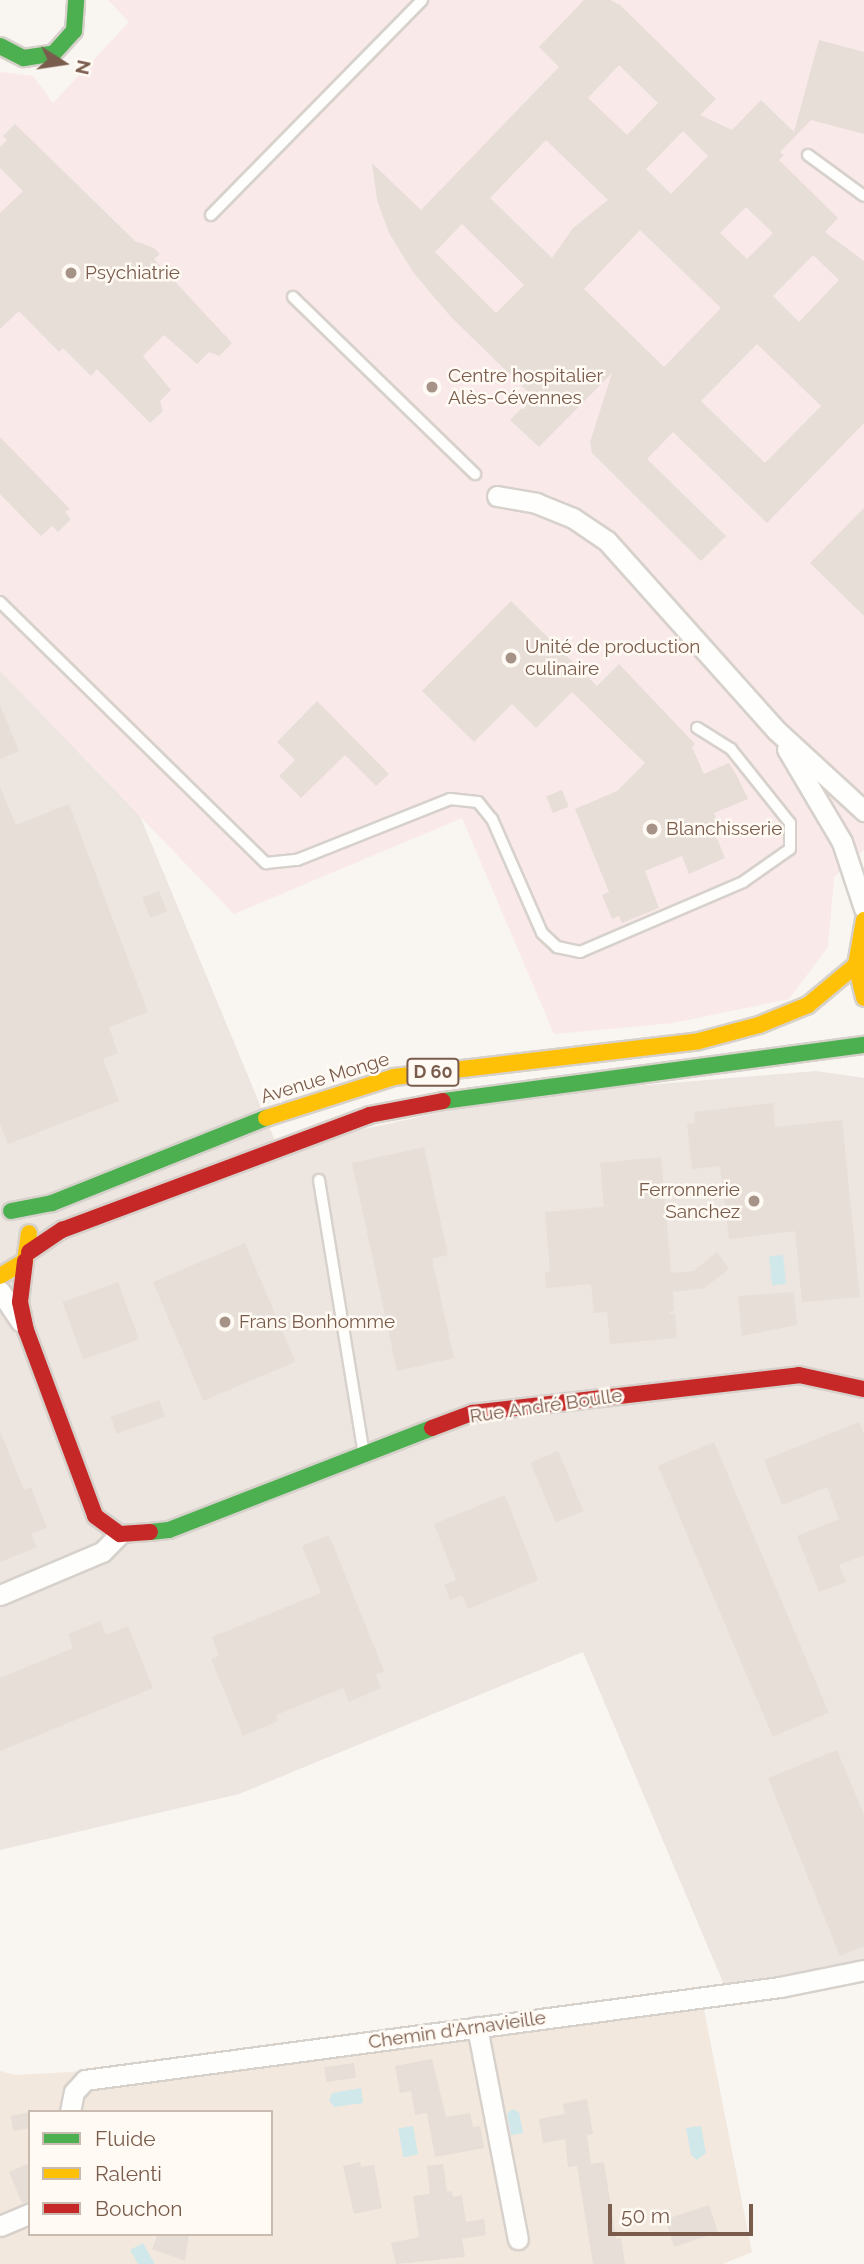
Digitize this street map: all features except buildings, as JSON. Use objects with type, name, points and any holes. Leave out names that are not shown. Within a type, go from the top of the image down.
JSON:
[{"type":"main road","points":[[0,47],[23,58],[54,53],[74,32],[76,0]]},
{"type":"main road","points":[[864,920],[856,965],[864,998]]},
{"type":"main road","name":"Avenue Monge","points":[[3,1209],[52,1203],[293,1107],[394,1077],[699,1041],[759,1025],[808,1005],[856,965]]},
{"type":"main road","name":"D 60","points":[[27,1256],[62,1230],[369,1115],[486,1092],[864,1045]]},
{"type":"main road","points":[[3,1209],[27,1228],[27,1256],[20,1302],[26,1330],[95,1516],[120,1534]]},
{"type":"main road","points":[[0,1276],[27,1256]]},
{"type":"main road","name":"Rue André Boulle","points":[[120,1534],[169,1530],[471,1413],[799,1375],[864,1389]]},
{"type":"street","points":[[497,496],[536,503],[573,519],[607,541],[776,730],[864,811]]},
{"type":"street","points":[[776,730],[842,842],[864,908]]},
{"type":"street","points":[[0,1291],[26,1330]]},
{"type":"street","points":[[0,1595],[102,1552],[120,1534]]},
{"type":"street","name":"Chemin d'Arnavieille","points":[[70,2110],[74,2092],[85,2080],[780,1987],[864,1970]]},
{"type":"street","points":[[477,2027],[518,2239]]},
{"type":"street","points":[[0,2226],[28,2214]]},
{"type":"lane","points":[[211,215],[422,0]]},
{"type":"lane","points":[[808,155],[864,196]]},
{"type":"lane","points":[[293,297],[475,474]]},
{"type":"lane","points":[[0,602],[266,863],[297,860],[450,799],[478,802],[492,819],[542,933],[557,947],[568,950],[589,948],[743,882],[790,849],[790,823],[731,750],[697,727]]},
{"type":"lane","points":[[319,1180],[365,1454]]},
{"type":"shaded area","name":"Centre hospitalier Alès-Cévennes","points":[[108,0],[864,0],[864,850],[834,877],[828,947],[789,999],[673,1023],[554,1034],[462,818],[234,914],[0,671],[0,72],[33,76],[53,103],[129,22]]},
{"type":"shaded area","points":[[0,671],[137,809],[278,1148],[515,1096],[816,1071],[864,1078],[864,1961],[725,1987],[583,1652],[239,1794],[0,1850]]},
{"type":"shaded area","points":[[700,1990],[752,2252],[723,2264],[0,2264],[0,2071],[15,2075],[71,2072]]},
{"type":"water","points":[[783,1255],[786,1284],[772,1285],[769,1256]]},
{"type":"water","points":[[361,2088],[363,2103],[334,2107],[329,2100],[332,2093]]},
{"type":"water","points":[[512,2109],[519,2112],[523,2133],[511,2135],[507,2114]]},
{"type":"water","points":[[413,2126],[418,2155],[403,2157],[398,2129]]},
{"type":"water","points":[[701,2126],[706,2153],[697,2160],[691,2155],[686,2128]]},
{"type":"water","points":[[143,2243],[155,2264],[138,2264],[130,2250]]},
{"type":"traffic: fast","points":[[0,46],[24,58],[54,53],[74,31],[76,0]]},
{"type":"traffic: fast","points":[[443,1101],[864,1045]]},
{"type":"traffic: fast","points":[[11,1211],[52,1203],[266,1118]]},
{"type":"traffic: fast","points":[[150,1532],[169,1530],[432,1428]]},
{"type":"traffic: slow","points":[[864,920],[856,965],[864,998]]},
{"type":"traffic: slow","points":[[266,1118],[394,1077],[699,1041],[759,1025],[808,1005],[856,965]]},
{"type":"traffic: slow","points":[[0,1276],[25,1261],[29,1233]]},
{"type":"traffic: jam","points":[[29,1252],[62,1230],[369,1115],[443,1101]]},
{"type":"traffic: jam","points":[[25,1261],[20,1302],[26,1330],[95,1516],[120,1534],[150,1532]]},
{"type":"traffic: jam","points":[[432,1428],[472,1413],[799,1375],[864,1389]]},
{"type":"place","name":"Psychiatrie","points":[[71,273]]},
{"type":"place","name":"Centre hospitalier Alès-Cévennes","points":[[432,387]]},
{"type":"place","name":"Unité de production culinaire","points":[[511,658]]},
{"type":"place","name":"Blanchisserie","points":[[652,829]]},
{"type":"place","name":"Ferronnerie Sanchez","points":[[754,1201]]},
{"type":"place","name":"Frans Bonhomme","points":[[225,1322]]}]
